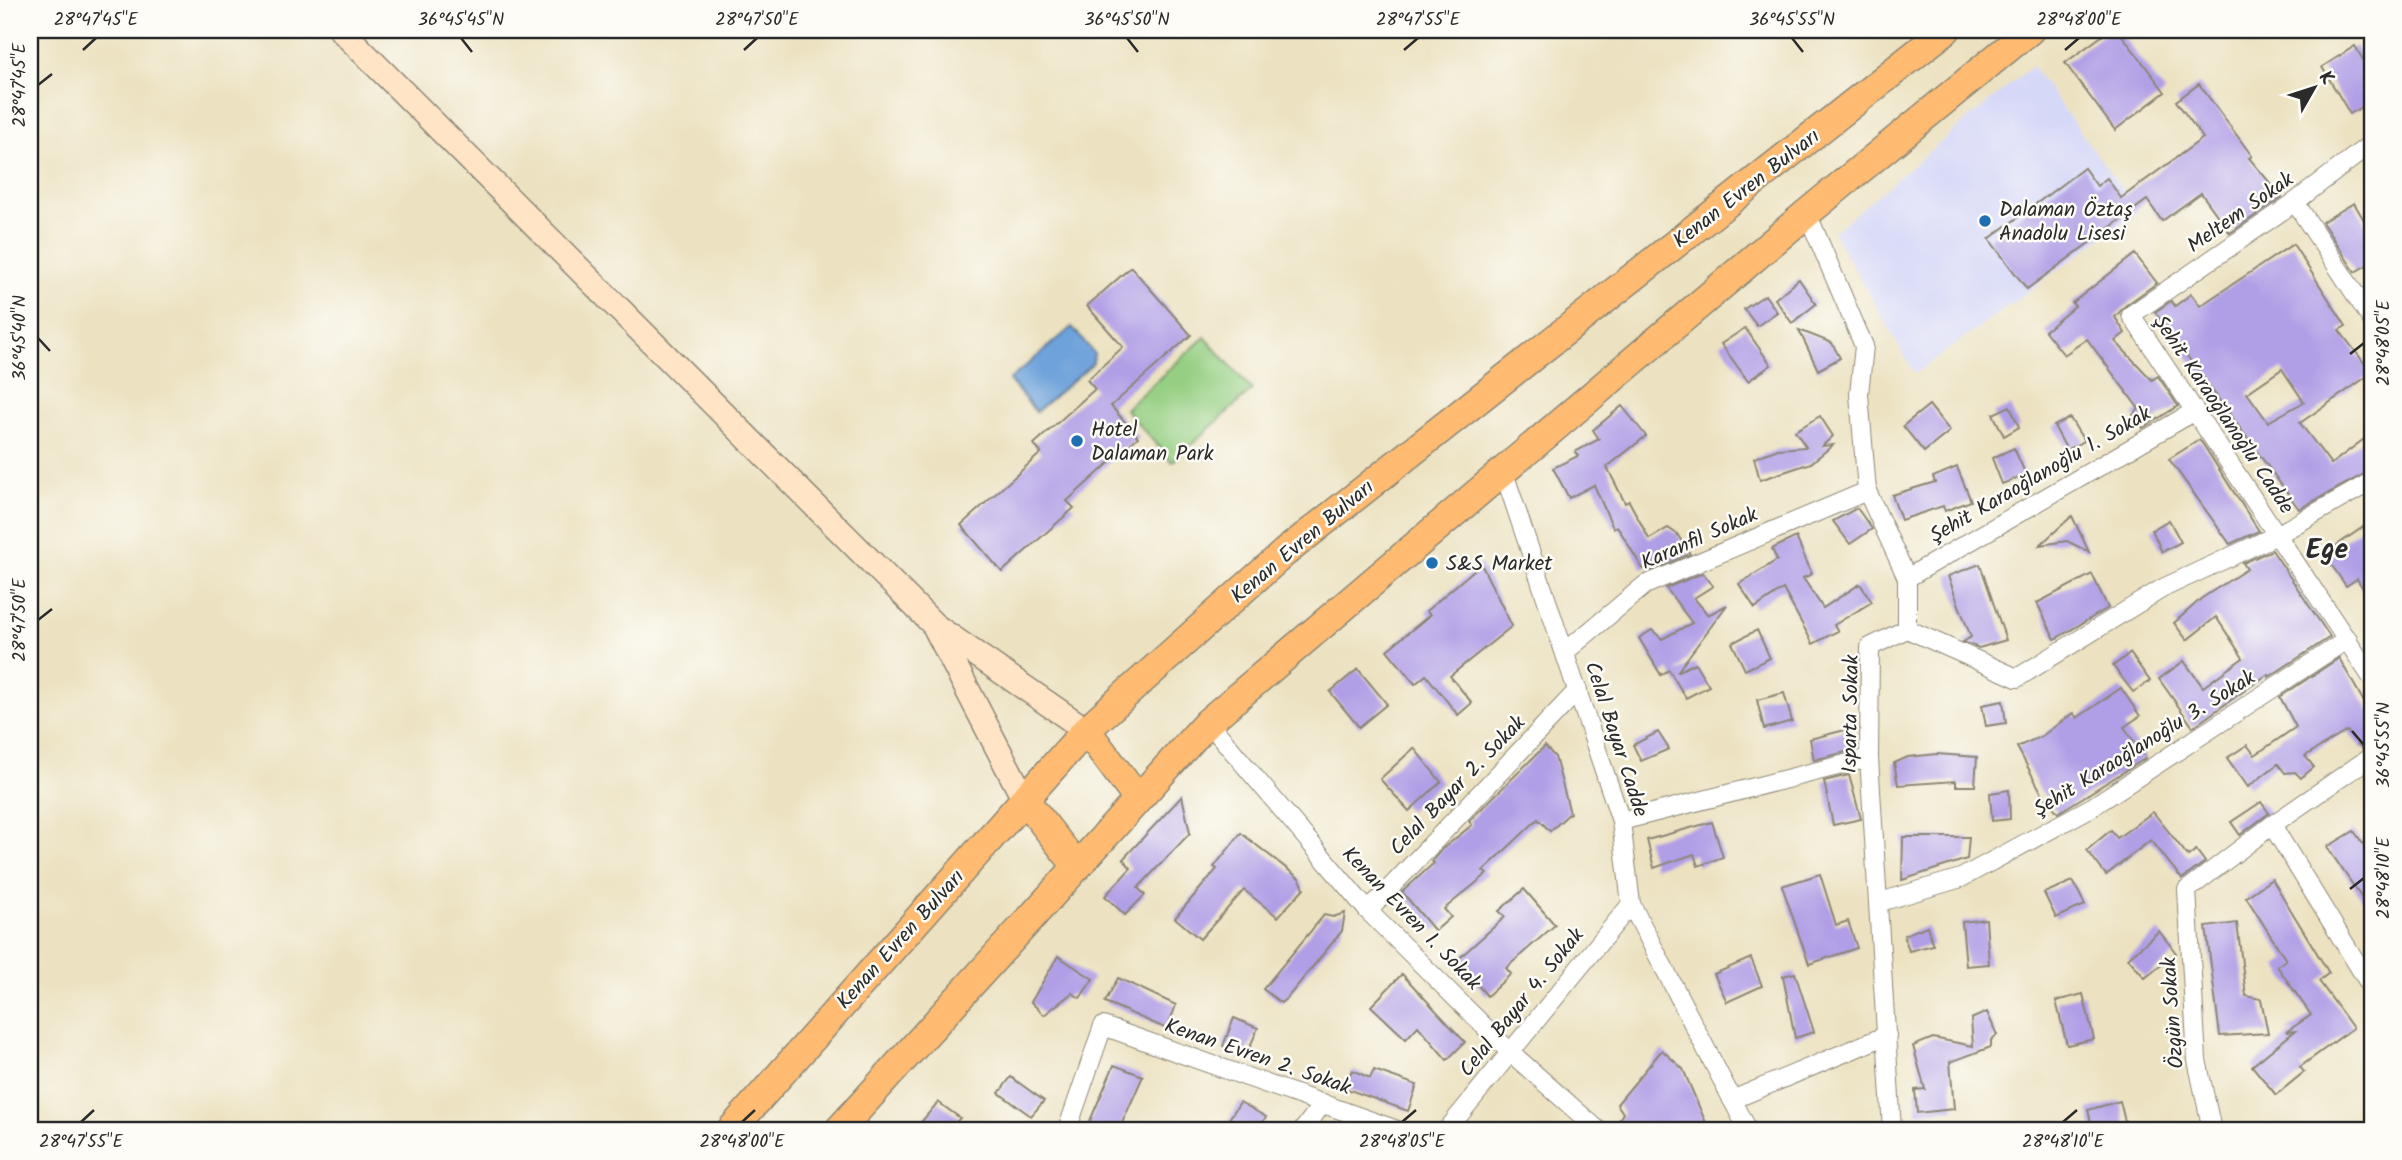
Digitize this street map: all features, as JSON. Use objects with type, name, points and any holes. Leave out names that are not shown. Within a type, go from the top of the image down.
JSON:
[{"type":"main road","name":"Kenan Evren Bulvarı","points":[[731,1130],[1086,730],[1284,553],[1946,30]]},
{"type":"main road","points":[[839,1130],[1208,722],[1807,213],[2030,30]]},
{"type":"main road","points":[[1086,730],[1137,799]]},
{"type":"main road","points":[[1024,799],[1076,865]]},
{"type":"street","points":[[341,30],[934,625],[1086,730]]},
{"type":"street","name":"Meltem Sokak","points":[[2131,315],[2295,202],[2372,143]]},
{"type":"street","points":[[2295,202],[2372,320]]},
{"type":"street","points":[[1807,213],[1864,346],[1859,394],[1867,491],[1907,578],[1907,629],[2017,678],[2163,588],[2277,535],[2372,481]]},
{"type":"street","name":"Şehit Karaoğlanoğlu Cadde","points":[[2131,315],[2372,678]]},
{"type":"street","name":"Şehit Karaoğlanoğlu 1. Sokak","points":[[1907,578],[2195,411]]},
{"type":"street","name":"Celal Bayar Cadde","points":[[1503,470],[1621,821],[1631,904],[1748,1130]]},
{"type":"street","name":"Karanfil Sokak","points":[[1564,652],[1645,585],[1867,491]]},
{"type":"street","points":[[934,625],[1024,799]]},
{"type":"street","name":"Isparta Sokak","points":[[1892,1130],[1870,758],[1870,647],[1907,629]]},
{"type":"street","name":"Şehit Karaoğlanoğlu 3. Sokak","points":[[1880,902],[1961,878],[2092,807],[2348,639]]},
{"type":"street","name":"Celal Bayar 2. Sokak","points":[[1368,911],[1578,691]]},
{"type":"street","name":"Kenan Evren 1. Sokak","points":[[1208,722],[1368,911],[1509,1051],[1598,1130]]},
{"type":"street","points":[[2372,756],[2272,825],[2372,988]]},
{"type":"street","points":[[1621,821],[1870,758]]},
{"type":"street","name":"Özgün Sokak","points":[[2212,1130],[2197,1060],[2187,890],[2272,825]]},
{"type":"street","name":"Celal Bayar 4. Sokak","points":[[1447,1130],[1631,904]]},
{"type":"street","name":"Kenan Evren 2. Sokak","points":[[1067,1130],[1103,1026],[1397,1130]]},
{"type":"street","points":[[1732,1100],[1887,1035]]},
{"type":"street","points":[[1303,1130],[1322,1103]]},
{"type":"shaded area","name":"Dalaman Öztaş Anadolu Lisesi","points":[[2032,66],[2138,211],[1915,374],[1833,232]]},
{"type":"green space","points":[[1205,337],[1252,390],[1172,462],[1125,409]]},
{"type":"water","points":[[1072,327],[1094,353],[1093,363],[1036,412],[1009,380]]},
{"type":"building","points":[[2110,30],[2118,30],[2165,92],[2115,130],[2065,63]]},
{"type":"building","points":[[2355,46],[2372,75],[2372,101],[2350,114],[2322,67]]},
{"type":"building","points":[[2199,84],[2252,156],[2249,158],[2282,197],[2230,233],[2201,193],[2162,221],[2147,200],[2027,289],[1989,239],[2084,168],[2097,186],[2107,178],[2121,198],[2203,138],[2176,101]]},
{"type":"building","points":[[2354,203],[2372,234],[2372,262],[2355,272],[2322,222]]},
{"type":"building","points":[[2293,244],[2346,326],[2339,330],[2372,373],[2300,423],[2331,464],[2372,433],[2372,470],[2299,509],[2155,312],[2171,301],[2175,306],[2191,294],[2200,306]],"holes":[[[2282,369],[2304,402],[2268,422],[2247,393]]]},
{"type":"building","points":[[2135,254],[2157,283],[2125,306],[2115,317],[2125,333],[2115,341],[2152,380],[2158,376],[2178,406],[2143,428],[2133,415],[2139,409],[2087,339],[2064,355],[2045,331],[2075,306],[2072,303]]},
{"type":"building","points":[[1131,267],[1191,335],[1111,406],[1138,437],[1067,501],[1074,508],[1002,572],[961,525],[1041,453],[1034,444],[1095,389],[1087,380],[1123,347],[1087,306]]},
{"type":"building","points":[[1799,279],[1816,304],[1792,323],[1775,299]]},
{"type":"building","points":[[1765,295],[1777,312],[1757,326],[1744,309]]},
{"type":"building","points":[[1745,328],[1771,365],[1748,381],[1721,344]]},
{"type":"building","points":[[1799,330],[1832,343],[1840,358],[1818,370]]},
{"type":"building","points":[[1929,405],[1950,431],[1924,452],[1903,426]]},
{"type":"building","points":[[1622,406],[1646,436],[1607,467],[1625,503],[1629,501],[1649,539],[1668,528],[1677,534],[1690,554],[1652,570],[1649,565],[1643,569],[1617,526],[1613,528],[1594,485],[1569,498],[1553,468],[1578,456],[1575,452],[1599,439],[1593,430]]},
{"type":"building","points":[[2010,406],[2019,427],[2004,436],[1993,414]]},
{"type":"building","points":[[1820,416],[1833,436],[1822,446],[1833,445],[1811,463],[1760,480],[1754,458],[1778,449],[1806,447],[1795,431]]},
{"type":"building","points":[[2070,418],[2084,441],[2067,450],[2054,426]]},
{"type":"building","points":[[2199,440],[2259,531],[2230,544],[2169,459]]},
{"type":"building","points":[[2014,448],[2026,475],[2002,484],[1992,458]]},
{"type":"building","points":[[1957,467],[1971,501],[1945,511],[1943,506],[1901,520],[1892,495],[1935,482],[1933,477]]},
{"type":"building","points":[[1857,508],[1872,529],[1850,544],[1833,521]]},
{"type":"building","points":[[2072,516],[2089,552],[2067,541],[2040,545]]},
{"type":"building","points":[[2169,520],[2181,542],[2162,552],[2152,530]]},
{"type":"building","points":[[2372,521],[2372,603],[2357,579],[2346,586],[2324,554]]},
{"type":"building","points":[[1796,537],[1812,574],[1803,578],[1823,608],[1860,584],[1872,602],[1834,625],[1838,631],[1813,644],[1783,589],[1755,608],[1739,584],[1777,560],[1772,549]]},
{"type":"building","points":[[2272,550],[2330,637],[2269,677],[2268,674],[2193,727],[2159,679],[2184,661],[2203,687],[2243,658],[2216,617],[2187,640],[2174,623],[2202,598],[2247,569],[2243,563]]},
{"type":"building","points":[[1481,564],[1512,626],[1450,676],[1472,703],[1458,715],[1426,675],[1415,684],[1387,650],[1430,615],[1426,611]]},
{"type":"building","points":[[1980,564],[2006,640],[1979,648],[1963,642],[1971,637],[1948,576]]},
{"type":"building","points":[[1703,573],[1713,586],[1694,598],[1708,615],[1727,605],[1677,672],[1695,663],[1709,686],[1686,698],[1669,670],[1661,675],[1639,638],[1652,630],[1662,639],[1692,623],[1666,588]]},
{"type":"building","points":[[2092,574],[2108,608],[2055,639],[2037,603]]},
{"type":"building","points":[[1757,630],[1770,658],[1745,670],[1732,643]]},
{"type":"building","points":[[2130,653],[2150,681],[2133,692],[2113,666]]},
{"type":"building","points":[[2339,658],[2372,716],[2372,745],[2362,749],[2347,731],[2305,756],[2314,767],[2301,778],[2295,772],[2285,773],[2278,764],[2248,787],[2227,758],[2247,745],[2255,755],[2296,727],[2280,697]]},
{"type":"building","points":[[1358,669],[1387,704],[1359,727],[1330,692]]},
{"type":"building","points":[[2121,688],[2140,716],[2124,727],[2146,758],[2058,813],[2040,790],[2017,747],[2042,736],[2073,713],[2077,718]]},
{"type":"building","points":[[1784,693],[1792,721],[1764,729],[1757,700]]},
{"type":"building","points":[[2003,701],[2006,723],[1986,726],[1982,705]]},
{"type":"building","points":[[1849,729],[1854,750],[1814,760],[1810,739]]},
{"type":"building","points":[[1658,732],[1669,749],[1641,761],[1633,745]]},
{"type":"building","points":[[1545,746],[1555,757],[1570,813],[1550,831],[1538,819],[1483,871],[1487,874],[1444,909],[1451,917],[1435,931],[1402,892],[1434,863],[1432,861],[1441,850],[1472,825],[1469,821]]},
{"type":"building","points":[[1414,748],[1441,782],[1409,811],[1380,779]]},
{"type":"building","points":[[1937,754],[1977,757],[1975,786],[1956,786],[1956,781],[1898,785],[1894,763],[1908,757]]},
{"type":"building","points":[[1849,775],[1861,819],[1833,825],[1824,781]]},
{"type":"building","points":[[2009,790],[2010,819],[1992,821],[1990,793]]},
{"type":"building","points":[[1182,796],[1190,833],[1138,888],[1145,895],[1125,915],[1105,896],[1131,868],[1123,859]]},
{"type":"building","points":[[2261,802],[2269,813],[2240,835],[2231,822]]},
{"type":"building","points":[[2153,812],[2188,856],[2196,850],[2205,862],[2182,879],[2151,840],[2106,875],[2087,850],[2111,830],[2117,838]]},
{"type":"building","points":[[1712,822],[1723,857],[1698,866],[1694,854],[1654,868],[1647,840]]},
{"type":"building","points":[[2354,831],[2372,857],[2372,913],[2327,847]]},
{"type":"building","points":[[1241,833],[1300,879],[1304,888],[1278,917],[1244,890],[1200,939],[1175,918],[1217,869],[1214,867]]},
{"type":"building","points":[[1903,837],[1969,837],[1967,859],[1902,880]]},
{"type":"building","points":[[1820,874],[1836,925],[1848,921],[1857,948],[1809,964],[1782,886]]},
{"type":"building","points":[[2272,879],[2329,973],[2319,981],[2353,1028],[2300,1067],[2304,1072],[2276,1095],[2252,1066],[2295,1031],[2286,1032],[2311,1015],[2277,966],[2286,960],[2246,897]]},
{"type":"building","points":[[2073,881],[2085,905],[2056,918],[2044,893]]},
{"type":"building","points":[[1524,889],[1555,925],[1506,968],[1511,974],[1487,996],[1457,960],[1505,917],[1499,911]]},
{"type":"building","points":[[1345,913],[1342,931],[1288,997],[1281,1003],[1263,989],[1324,915],[1333,917]]},
{"type":"building","points":[[1986,919],[1989,964],[1966,966],[1962,922]]},
{"type":"building","points":[[2237,923],[2246,996],[2261,999],[2268,1033],[2220,1036],[2206,927]]},
{"type":"building","points":[[1927,926],[1933,945],[1909,951],[1904,935]]},
{"type":"building","points":[[2159,931],[2176,953],[2145,978],[2128,958]]},
{"type":"building","points":[[1058,956],[1093,979],[1080,998],[1072,993],[1044,1015],[1031,1002]]},
{"type":"building","points":[[1751,958],[1762,986],[1727,1002],[1714,974]]},
{"type":"building","points":[[1795,973],[1814,1032],[1795,1038],[1783,976]]},
{"type":"building","points":[[1402,974],[1465,1042],[1447,1060],[1418,1026],[1406,1039],[1371,1006]]},
{"type":"building","points":[[1118,978],[1176,1005],[1167,1029],[1105,1002]]},
{"type":"building","points":[[2083,994],[2094,1039],[2067,1045],[2056,1001]]},
{"type":"building","points":[[1987,1012],[1997,1035],[1991,1040],[1991,1047],[1950,1062],[1954,1109],[1917,1113],[1915,1090],[1925,1089],[1913,1046],[1933,1038],[1973,1046],[1971,1019]]},
{"type":"building","points":[[1234,1018],[1258,1028],[1246,1056],[1223,1046]]},
{"type":"building","points":[[1662,1050],[1683,1069],[1709,1130],[1630,1130],[1619,1120],[1623,1113],[1617,1104]]},
{"type":"building","points":[[1114,1065],[1143,1076],[1119,1130],[1086,1130]]},
{"type":"building","points":[[1352,1070],[1370,1078],[1374,1070],[1417,1085],[1408,1111],[1344,1088]]},
{"type":"building","points":[[1011,1077],[1044,1101],[1031,1116],[999,1093]]},
{"type":"building","points":[[2120,1101],[2127,1130],[2093,1130],[2088,1110]]},
{"type":"building","points":[[938,1102],[960,1118],[949,1130],[933,1130],[922,1121]]},
{"type":"building","points":[[1240,1102],[1266,1117],[1257,1130],[1222,1130]]},
{"type":"place","name":"Dalaman Öztaş Anadolu Lisesi","points":[[1985,221]]},
{"type":"place","name":"Hotel Dalaman Park","points":[[1077,441]]},
{"type":"place","name":"S&S Market","points":[[1432,563]]},
{"type":"district","name":"Ege","points":[[2327,548]]}]
